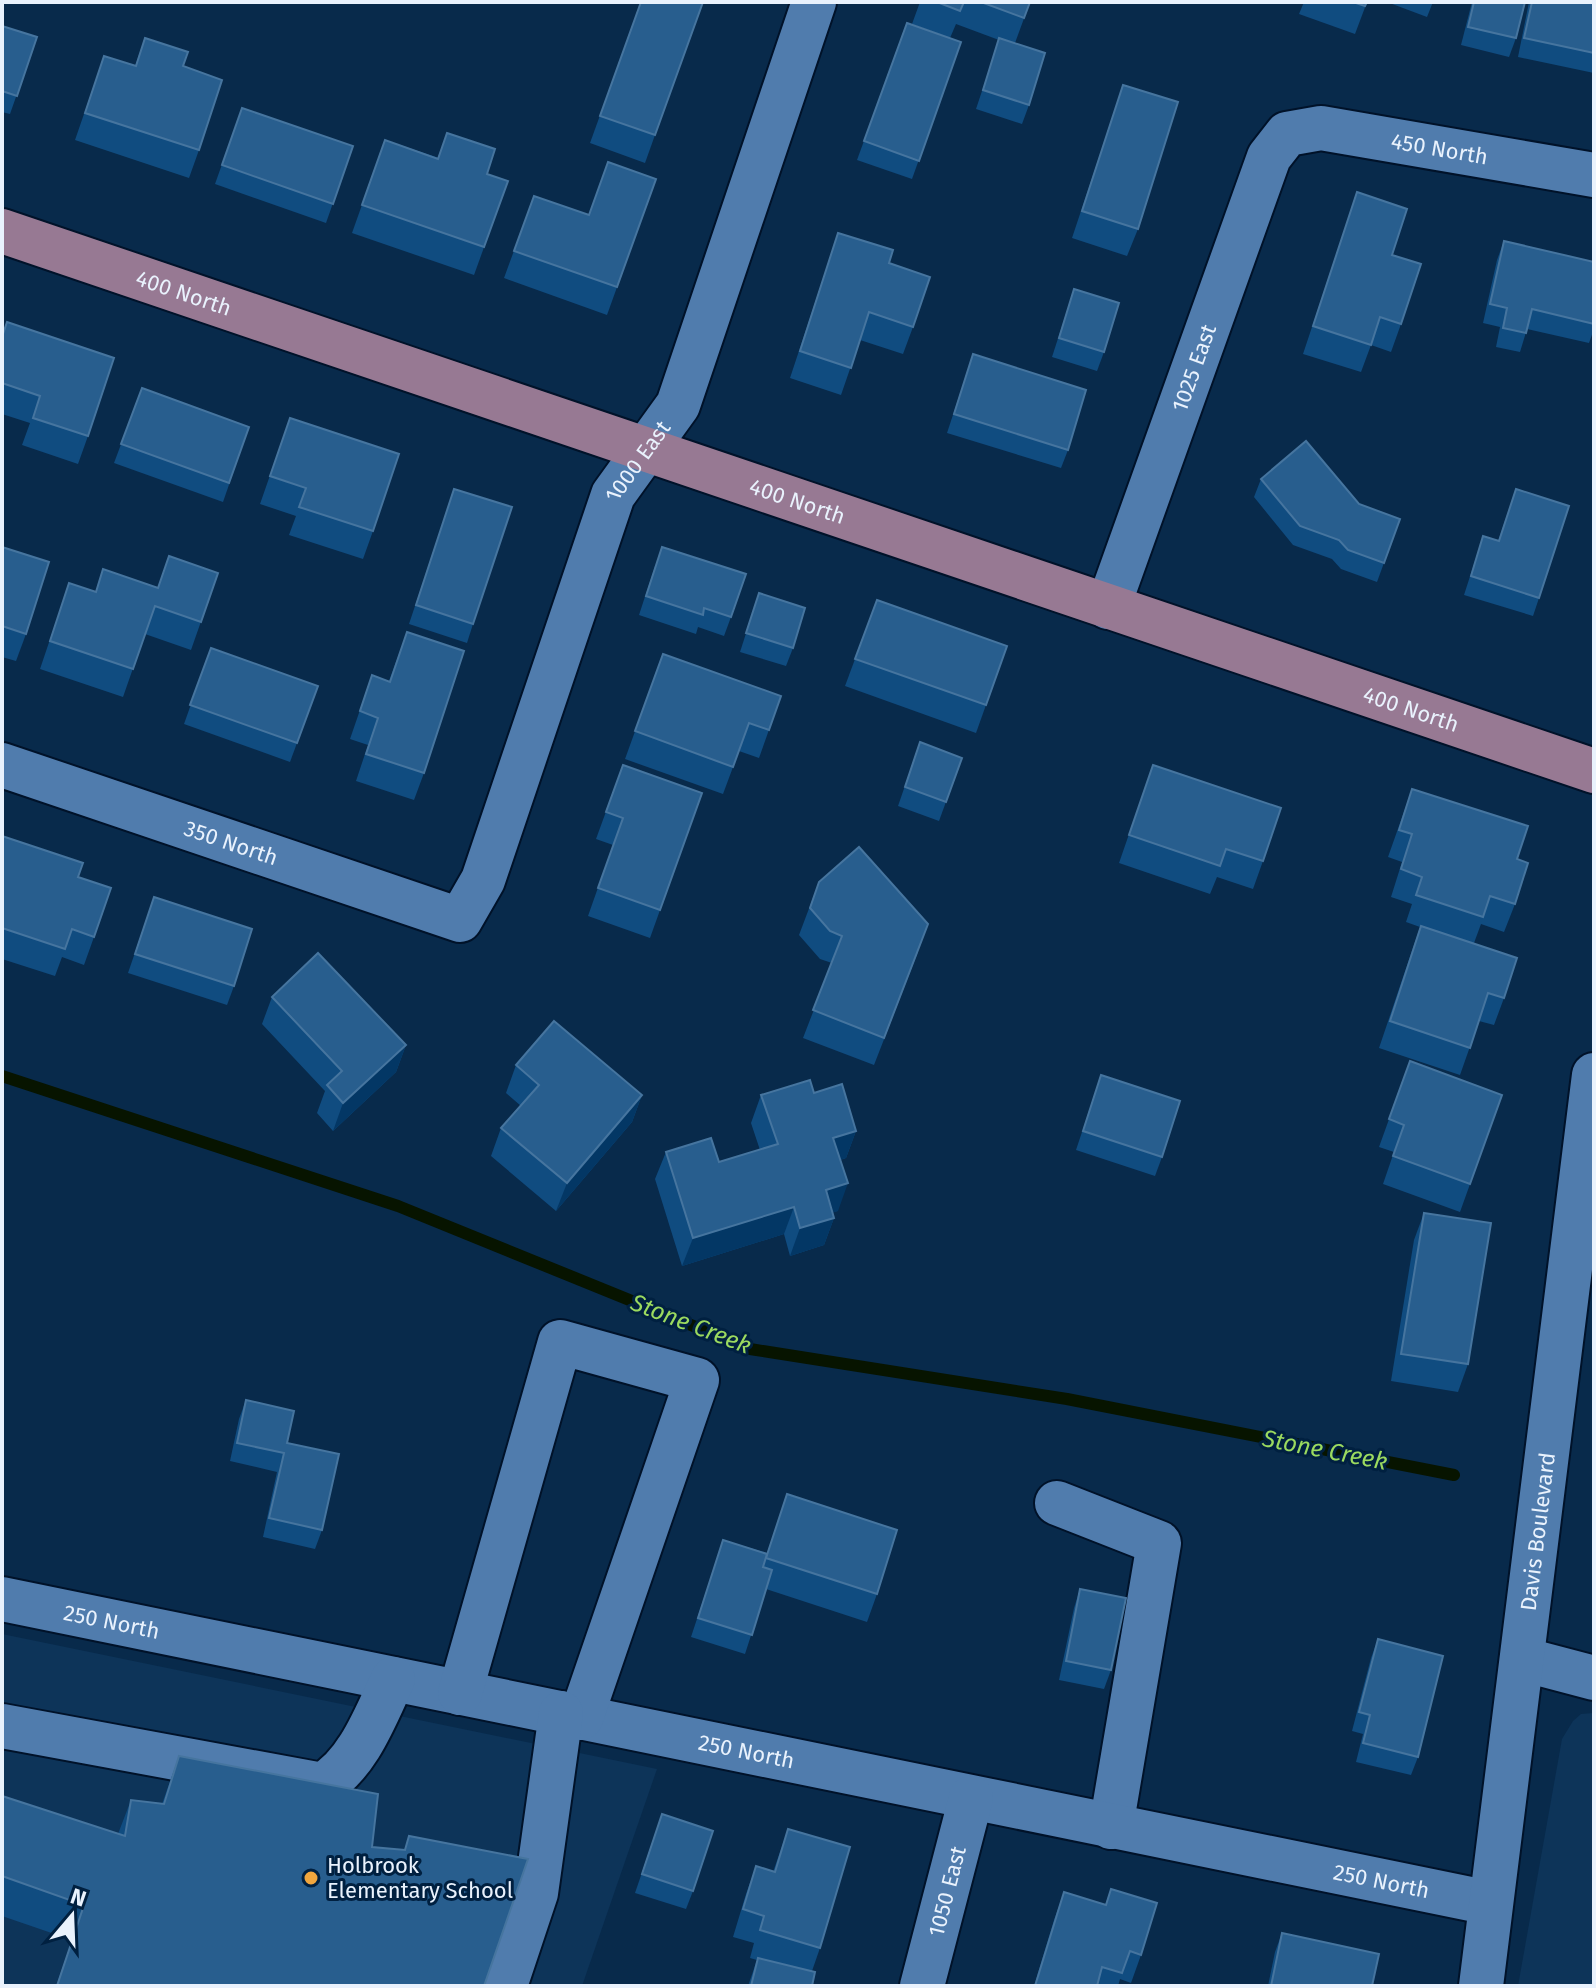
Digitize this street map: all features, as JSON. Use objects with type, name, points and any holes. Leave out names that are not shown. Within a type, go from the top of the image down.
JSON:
[{"type":"main road","name":"400 North","points":[[2,231],[1594,771]]},
{"type":"street","name":"1000 East","points":[[460,920],[483,880],[613,495],[678,405],[814,2]]},
{"type":"street","name":"450 North","points":[[1287,134],[1321,128],[1594,175]]},
{"type":"street","name":"1025 East","points":[[1108,607],[1262,174],[1277,144],[1287,134]]},
{"type":"street","name":"350 North","points":[[2,765],[460,920]]},
{"type":"street","name":"Davis Boulevard","points":[[1481,1986],[1594,1075]]},
{"type":"street","points":[[460,1693],[560,1342],[697,1380],[571,1716],[536,1893],[505,1986]]},
{"type":"street","points":[[1057,1503],[1159,1543],[1111,1827]]},
{"type":"street","name":"250 North","points":[[2,1599],[1490,1903]]},
{"type":"street","points":[[1522,1659],[1594,1678]]},
{"type":"street","points":[[2,1726],[322,1785],[335,1778],[361,1741],[393,1679]]},
{"type":"street","name":"1050 East","points":[[922,1986],[971,1798]]},
{"type":"shaded area","name":"Holbrook Elementary School","points":[[2,1634],[657,1769],[582,1986],[2,1986]]},
{"type":"shaded area","points":[[1594,1713],[1594,1986],[1518,1986],[1562,1739],[1581,1714]]},
{"type":"building","points":[[641,2],[703,2],[655,135],[600,116]]},
{"type":"building","points":[[937,2],[964,2],[960,11]]},
{"type":"building","points":[[981,2],[1030,2],[1024,18]]},
{"type":"building","points":[[1474,2],[1525,2],[1516,38],[1468,27]]},
{"type":"building","points":[[1532,2],[1594,2],[1594,53],[1524,38]]},
{"type":"building","points":[[907,23],[961,42],[919,161],[864,141]]},
{"type":"building","points":[[2,26],[37,37],[17,96],[2,91]]},
{"type":"building","points":[[145,38],[188,52],[183,66],[222,80],[199,150],[85,113],[104,56],[136,66]]},
{"type":"building","points":[[999,38],[1045,53],[1029,105],[983,90]]},
{"type":"building","points":[[1123,85],[1178,102],[1138,229],[1082,211]]},
{"type":"building","points":[[242,108],[353,146],[333,204],[222,165]]},
{"type":"building","points":[[447,133],[495,149],[487,174],[508,181],[484,247],[362,205],[385,140],[438,159]]},
{"type":"building","points":[[608,162],[656,179],[617,287],[514,251],[534,196],[589,215]]},
{"type":"building","points":[[1357,192],[1407,209],[1392,255],[1421,264],[1401,324],[1380,317],[1371,345],[1313,326]]},
{"type":"building","points":[[838,233],[893,250],[889,263],[930,277],[913,327],[869,312],[851,368],[800,351]]},
{"type":"building","points":[[1504,241],[1594,262],[1594,324],[1532,309],[1526,333],[1503,328],[1507,308],[1490,304]]},
{"type":"building","points":[[1074,289],[1119,303],[1104,352],[1059,338]]},
{"type":"building","points":[[7,322],[114,358],[88,436],[33,418],[40,396],[2,383],[2,337]]},
{"type":"building","points":[[973,354],[1086,390],[1068,450],[954,414]]},
{"type":"building","points":[[142,388],[249,427],[229,483],[121,444]]},
{"type":"building","points":[[290,418],[399,454],[373,531],[299,507],[306,488],[270,476]]},
{"type":"building","points":[[1306,441],[1359,504],[1400,519],[1384,563],[1348,550],[1339,540],[1300,526],[1261,479]]},
{"type":"building","points":[[454,489],[512,507],[473,624],[416,605]]},
{"type":"building","points":[[1516,489],[1569,506],[1539,598],[1471,576],[1483,536],[1499,541]]},
{"type":"building","points":[[2,547],[49,562],[26,634],[2,626]]},
{"type":"building","points":[[662,547],[746,574],[731,617],[704,608],[703,615],[646,596]]},
{"type":"building","points":[[169,556],[218,573],[201,622],[155,606],[133,669],[50,641],[69,583],[96,592],[103,569],[158,588]]},
{"type":"building","points":[[759,593],[805,608],[793,648],[746,633]]},
{"type":"building","points":[[877,600],[1007,646],[986,705],[855,659]]},
{"type":"building","points":[[407,632],[464,651],[424,773],[366,754],[378,718],[360,711],[372,675],[390,682]]},
{"type":"building","points":[[211,648],[318,686],[297,743],[190,705]]},
{"type":"building","points":[[663,654],[781,696],[769,730],[749,723],[733,767],[635,731]]},
{"type":"building","points":[[920,742],[962,758],[946,802],[905,787]]},
{"type":"building","points":[[623,765],[702,793],[660,910],[598,888],[623,818],[606,812]]},
{"type":"building","points":[[1153,765],[1281,808],[1263,861],[1226,849],[1220,866],[1129,835]]},
{"type":"building","points":[[1412,789],[1528,826],[1517,859],[1528,863],[1515,904],[1490,896],[1483,917],[1416,895],[1422,877],[1401,869],[1412,834],[1399,830]]},
{"type":"building","points":[[2,836],[83,863],[78,877],[111,888],[94,937],[72,929],[65,949],[2,928]]},
{"type":"building","points":[[859,847],[928,924],[884,1038],[813,1010],[842,936],[830,931],[810,908],[819,882]]},
{"type":"building","points":[[154,897],[252,929],[234,986],[135,954]]},
{"type":"building","points":[[1421,926],[1517,958],[1504,998],[1488,993],[1470,1048],[1390,1021]]},
{"type":"building","points":[[318,953],[406,1045],[343,1103],[327,1085],[342,1071],[272,997]]},
{"type":"building","points":[[554,1021],[642,1095],[567,1183],[501,1128],[539,1085],[516,1065]]},
{"type":"building","points":[[1410,1061],[1502,1095],[1470,1184],[1393,1156],[1404,1125],[1389,1119]]},
{"type":"building","points":[[1101,1075],[1180,1101],[1162,1157],[1083,1131]]},
{"type":"building","points":[[810,1080],[814,1093],[842,1084],[856,1131],[833,1138],[848,1183],[826,1190],[834,1218],[800,1228],[794,1207],[693,1238],[666,1152],[711,1138],[719,1162],[778,1144],[761,1095]]},
{"type":"building","points":[[1424,1213],[1491,1223],[1468,1364],[1401,1354]]},
{"type":"building","points":[[246,1400],[294,1411],[287,1443],[339,1454],[322,1530],[269,1518],[284,1453],[237,1443]]},
{"type":"building","points":[[787,1494],[897,1530],[877,1594],[766,1558]]},
{"type":"building","points":[[723,1540],[767,1554],[763,1567],[772,1570],[752,1635],[698,1618]]},
{"type":"building","points":[[1080,1589],[1126,1598],[1111,1670],[1066,1661]]},
{"type":"building","points":[[1378,1639],[1443,1656],[1418,1757],[1363,1743],[1370,1715],[1359,1712]]},
{"type":"building","name":"Holbrook Elementary School","points":[[179,1756],[378,1794],[372,1847],[405,1850],[409,1836],[528,1859],[484,1986],[57,1986],[84,1905],[2,1876],[2,1796],[125,1836],[131,1800],[164,1804]]},
{"type":"building","points":[[662,1814],[713,1831],[693,1891],[642,1874]]},
{"type":"building","points":[[788,1829],[850,1847],[820,1948],[760,1930],[764,1916],[743,1909],[756,1866],[775,1872]]},
{"type":"building","points":[[1111,1889],[1157,1903],[1141,1955],[1130,1951],[1122,1973],[1102,1967],[1097,1986],[1035,1986],[1064,1892],[1106,1905]]},
{"type":"building","points":[[1282,1933],[1379,1954],[1372,1986],[1271,1986]]},
{"type":"building","points":[[758,1958],[815,1972],[812,1986],[751,1986]]},
{"type":"waterway","name":"Stone Creek","points":[[2,1076],[398,1206],[750,1349],[1067,1399],[1454,1475]]},
{"type":"place","name":"Holbrook Elementary School","points":[[311,1878]]}]
